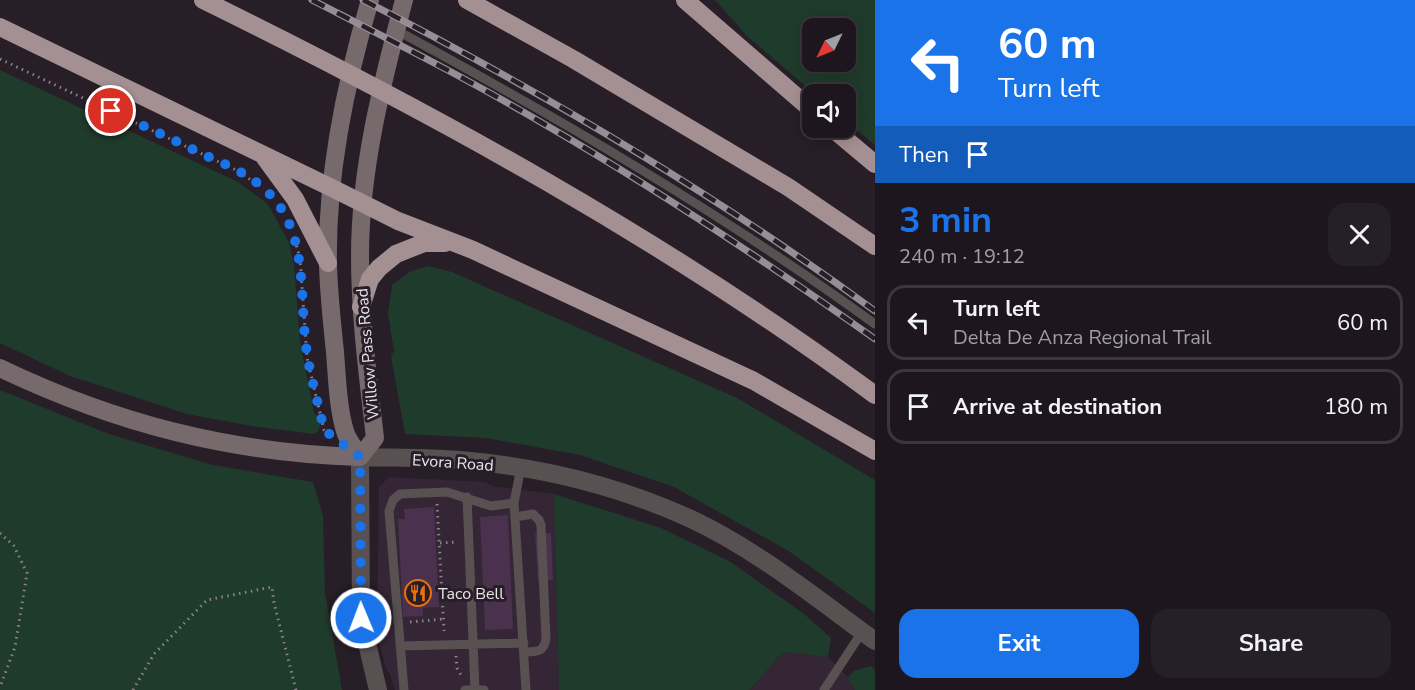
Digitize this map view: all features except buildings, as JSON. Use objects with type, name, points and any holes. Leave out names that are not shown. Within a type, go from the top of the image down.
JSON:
[{"type":"highway","points":[[203,0],[300,48],[518,165],[723,288],[875,395]]},
{"type":"highway","points":[[467,0],[583,65],[779,181],[875,246]]},
{"type":"highway","points":[[685,0],[802,101]]},
{"type":"highway","points":[[0,27],[333,188],[363,205],[456,243],[754,381],[875,452]]},
{"type":"highway","points":[[844,138],[875,164]]},
{"type":"highway","points":[[262,154],[295,198],[328,263]]},
{"type":"highway","points":[[361,307],[370,279],[379,267],[396,254],[424,243],[456,243]]},
{"type":"street","name":"Willow Pass Road","points":[[370,0],[338,141],[328,263],[335,361],[344,427],[346,435],[360,457],[375,438],[361,307],[360,254],[363,205],[370,147],[396,30],[405,0]]},
{"type":"street","name":"Evora Road","points":[[0,368],[75,402],[132,422],[199,439],[325,456],[460,460],[520,467],[580,479],[690,519],[767,564],[869,637]]},
{"type":"street","points":[[360,457],[361,618],[378,690]]},
{"type":"lane","points":[[396,30],[625,158],[784,261],[875,324]]},
{"type":"lane","points":[[520,467],[514,503],[526,690]]},
{"type":"lane","points":[[404,690],[390,511],[393,500],[400,494],[447,492],[491,506],[514,503]]},
{"type":"lane","points":[[467,497],[475,689]]},
{"type":"lane","points":[[400,646],[473,645],[540,651],[544,647],[546,639],[542,525],[533,514],[515,517]]},
{"type":"lane","points":[[824,690],[869,637]]},
{"type":"lane","points":[[466,690],[484,690]]},
{"type":"path","points":[[0,59],[234,169],[267,191]]},
{"type":"path","points":[[295,237],[300,258],[307,358],[324,430],[333,437]]},
{"type":"path","points":[[437,504],[445,635],[457,657],[457,668],[466,690]]},
{"type":"path","points":[[0,533],[14,546],[27,573],[15,647],[0,687]]},
{"type":"path","points":[[133,690],[154,654],[207,600],[272,587],[296,690]]},
{"type":"shaded area","points":[[389,477],[485,482],[492,486],[554,494],[559,690],[395,690],[386,669],[377,633],[379,487]]},
{"type":"shaded area","points":[[783,652],[828,657],[848,677],[855,690],[750,690]]},
{"type":"green space","points":[[715,0],[875,0],[875,145],[856,129],[856,84],[803,84],[748,37]]},
{"type":"green space","points":[[0,70],[238,182],[268,204],[289,243],[294,265],[300,341],[314,413],[321,419],[319,430],[314,434],[251,426],[187,414],[70,376],[0,343]]},
{"type":"green space","points":[[428,266],[452,272],[737,398],[875,480],[875,613],[787,550],[674,487],[580,455],[486,438],[405,434],[391,356],[394,351],[388,314],[392,285],[409,272]]},
{"type":"green space","points":[[0,390],[109,434],[213,465],[313,482],[323,516],[325,593],[342,690],[0,690]]},
{"type":"green space","points":[[554,494],[661,528],[729,561],[803,613],[831,638],[828,657],[783,652],[750,690],[559,690]]},
{"type":"green space","points":[[871,666],[875,670],[875,690],[855,690],[848,677],[854,671]]},
{"type":"railway","points":[[312,0],[458,76],[587,149],[712,228],[875,339]]},
{"type":"railway","points":[[363,0],[495,70],[625,145],[752,225],[875,311]]},
{"type":"place","name":"Taco Bell","points":[[418,593]]},
{"type":"route","points":[[111,111],[234,169],[261,186],[272,196],[285,215],[295,237],[300,258],[307,358],[324,430],[360,457],[361,618]]}]
